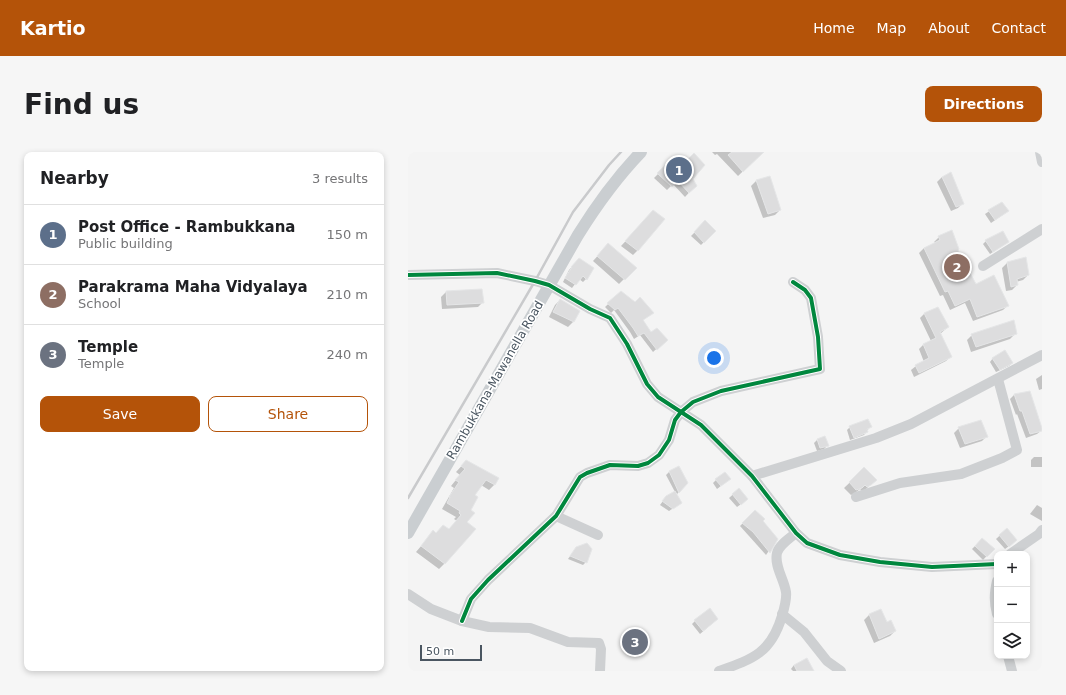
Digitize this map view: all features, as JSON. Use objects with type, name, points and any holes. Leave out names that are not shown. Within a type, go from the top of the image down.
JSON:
[{"type":"main road","name":"Rambukkana-Mawanella Road","points":[[408,533],[549,285],[595,208],[641,152]]},
{"type":"street","points":[[1040,152],[1042,162]]},
{"type":"street","points":[[983,266],[1042,229]]},
{"type":"street","points":[[408,275],[497,273],[549,285],[590,309],[610,318],[628,344],[647,384],[658,397],[701,426],[752,476],[796,533],[807,543],[840,555],[880,562],[932,567],[994,564]]},
{"type":"street","points":[[462,621],[471,599],[488,580],[556,516],[580,477],[610,465],[638,466],[648,463],[659,454],[668,440],[675,420],[681,412],[693,402],[721,391],[820,369],[818,337],[811,298],[805,290],[793,282]]},
{"type":"street","points":[[752,476],[876,438],[911,424],[1042,355]]},
{"type":"street","points":[[856,497],[900,483],[961,474],[1002,458],[1016,450],[998,379]]},
{"type":"street","points":[[556,516],[598,535]]},
{"type":"street","points":[[1014,551],[1039,534],[1042,530]]},
{"type":"street","points":[[719,671],[744,667],[759,654],[777,632],[786,593],[778,564],[777,552],[782,545],[796,533]]},
{"type":"street","points":[[408,594],[432,609],[462,621],[489,627],[530,628],[568,642],[599,644],[601,649],[600,671]]},
{"type":"street","points":[[782,614],[804,632],[827,661],[841,671]]},
{"type":"street","points":[[1009,659],[1012,671]]},
{"type":"building","points":[[732,152],[764,152],[743,172],[728,155]]},
{"type":"building","points":[[694,153],[705,165],[693,179],[697,186],[689,193],[678,181],[672,187],[657,173],[673,158],[681,166]]},
{"type":"building","points":[[951,172],[964,204],[956,207],[942,177]]},
{"type":"building","points":[[770,176],[781,210],[768,214],[756,180]]},
{"type":"building","points":[[1002,202],[1009,211],[995,220],[988,210]]},
{"type":"building","points":[[653,210],[665,219],[638,251],[625,241]]},
{"type":"building","points":[[705,220],[716,231],[704,243],[694,232]]},
{"type":"building","points":[[952,230],[959,249],[958,250],[976,284],[994,275],[1009,306],[977,317],[970,299],[955,306],[948,291],[945,292],[924,248],[940,240],[938,236]]},
{"type":"building","points":[[1003,231],[1009,242],[993,252],[985,240]]},
{"type":"building","points":[[608,243],[637,268],[625,280],[597,256]]},
{"type":"building","points":[[1026,257],[1029,275],[1017,279],[1018,285],[1011,287],[1007,262]]},
{"type":"building","points":[[579,258],[594,268],[587,280],[583,276],[576,285],[565,278],[571,267]]},
{"type":"building","points":[[482,289],[484,303],[447,305],[446,291]]},
{"type":"building","points":[[621,291],[635,302],[640,297],[654,313],[643,320],[651,332],[657,328],[668,340],[657,350],[644,333],[638,336],[618,308],[615,310],[607,303]]},
{"type":"building","points":[[560,299],[580,311],[574,322],[553,312]]},
{"type":"building","points":[[938,307],[949,327],[940,332],[952,357],[919,373],[915,365],[929,358],[923,344],[936,338],[924,313]]},
{"type":"building","points":[[1014,320],[1017,334],[976,347],[971,334]]},
{"type":"building","points":[[1005,350],[1013,363],[1000,370],[992,358]]},
{"type":"building","points":[[1030,391],[1042,431],[1030,434],[1014,394]]},
{"type":"building","points":[[868,419],[872,427],[867,429],[868,432],[854,438],[849,426]]},
{"type":"building","points":[[981,420],[988,437],[965,444],[958,427]]},
{"type":"building","points":[[825,436],[829,446],[820,448],[817,439]]},
{"type":"building","points":[[466,460],[499,478],[495,485],[486,480],[475,495],[478,497],[471,510],[475,513],[467,522],[476,529],[445,564],[421,546],[433,530],[436,533],[443,525],[449,529],[461,515],[459,513],[460,511],[447,503],[449,497],[459,482],[455,480],[465,469],[461,466]]},
{"type":"building","points":[[679,466],[688,483],[679,493],[669,471]]},
{"type":"building","points":[[864,467],[877,480],[867,487],[865,485],[856,490],[849,482]]},
{"type":"building","points":[[725,472],[731,479],[721,486],[715,479]]},
{"type":"building","points":[[739,488],[748,499],[741,505],[732,494]]},
{"type":"building","points":[[675,491],[682,503],[673,509],[662,501],[666,496]]},
{"type":"building","points":[[755,510],[765,519],[763,521],[778,539],[770,553],[753,532],[742,523]]},
{"type":"building","points":[[1007,528],[1017,540],[1009,547],[999,535]]},
{"type":"building","points":[[982,538],[995,549],[987,557],[975,546]]},
{"type":"building","points":[[587,543],[592,549],[587,563],[570,556],[576,547]]},
{"type":"building","points":[[710,608],[718,619],[703,631],[694,620]]},
{"type":"building","points":[[881,609],[887,622],[891,620],[896,631],[879,639],[869,614]]},
{"type":"building","points":[[807,658],[814,671],[797,671],[794,665]]},
{"type":"railway","points":[[408,498],[535,281],[573,212],[609,165],[621,152]]},
{"type":"cycle path","points":[[408,275],[497,273],[535,281],[549,285],[590,309],[610,318],[627,344],[647,384],[658,397],[701,425],[752,476],[796,533],[807,543],[840,555],[880,562],[932,567],[994,564]]},
{"type":"cycle path","points":[[462,621],[471,599],[488,580],[556,516],[580,477],[610,465],[638,466],[648,463],[659,455],[669,440],[675,420],[681,412],[693,402],[721,391],[820,369],[818,337],[811,298],[805,290],[793,282]]},
{"type":"place","name":"Post Office - Rambukkana","points":[[679,170]]},
{"type":"place","name":"Parakrama Maha Vidyalaya","points":[[957,267]]},
{"type":"place","name":"Temple","points":[[635,642]]}]
